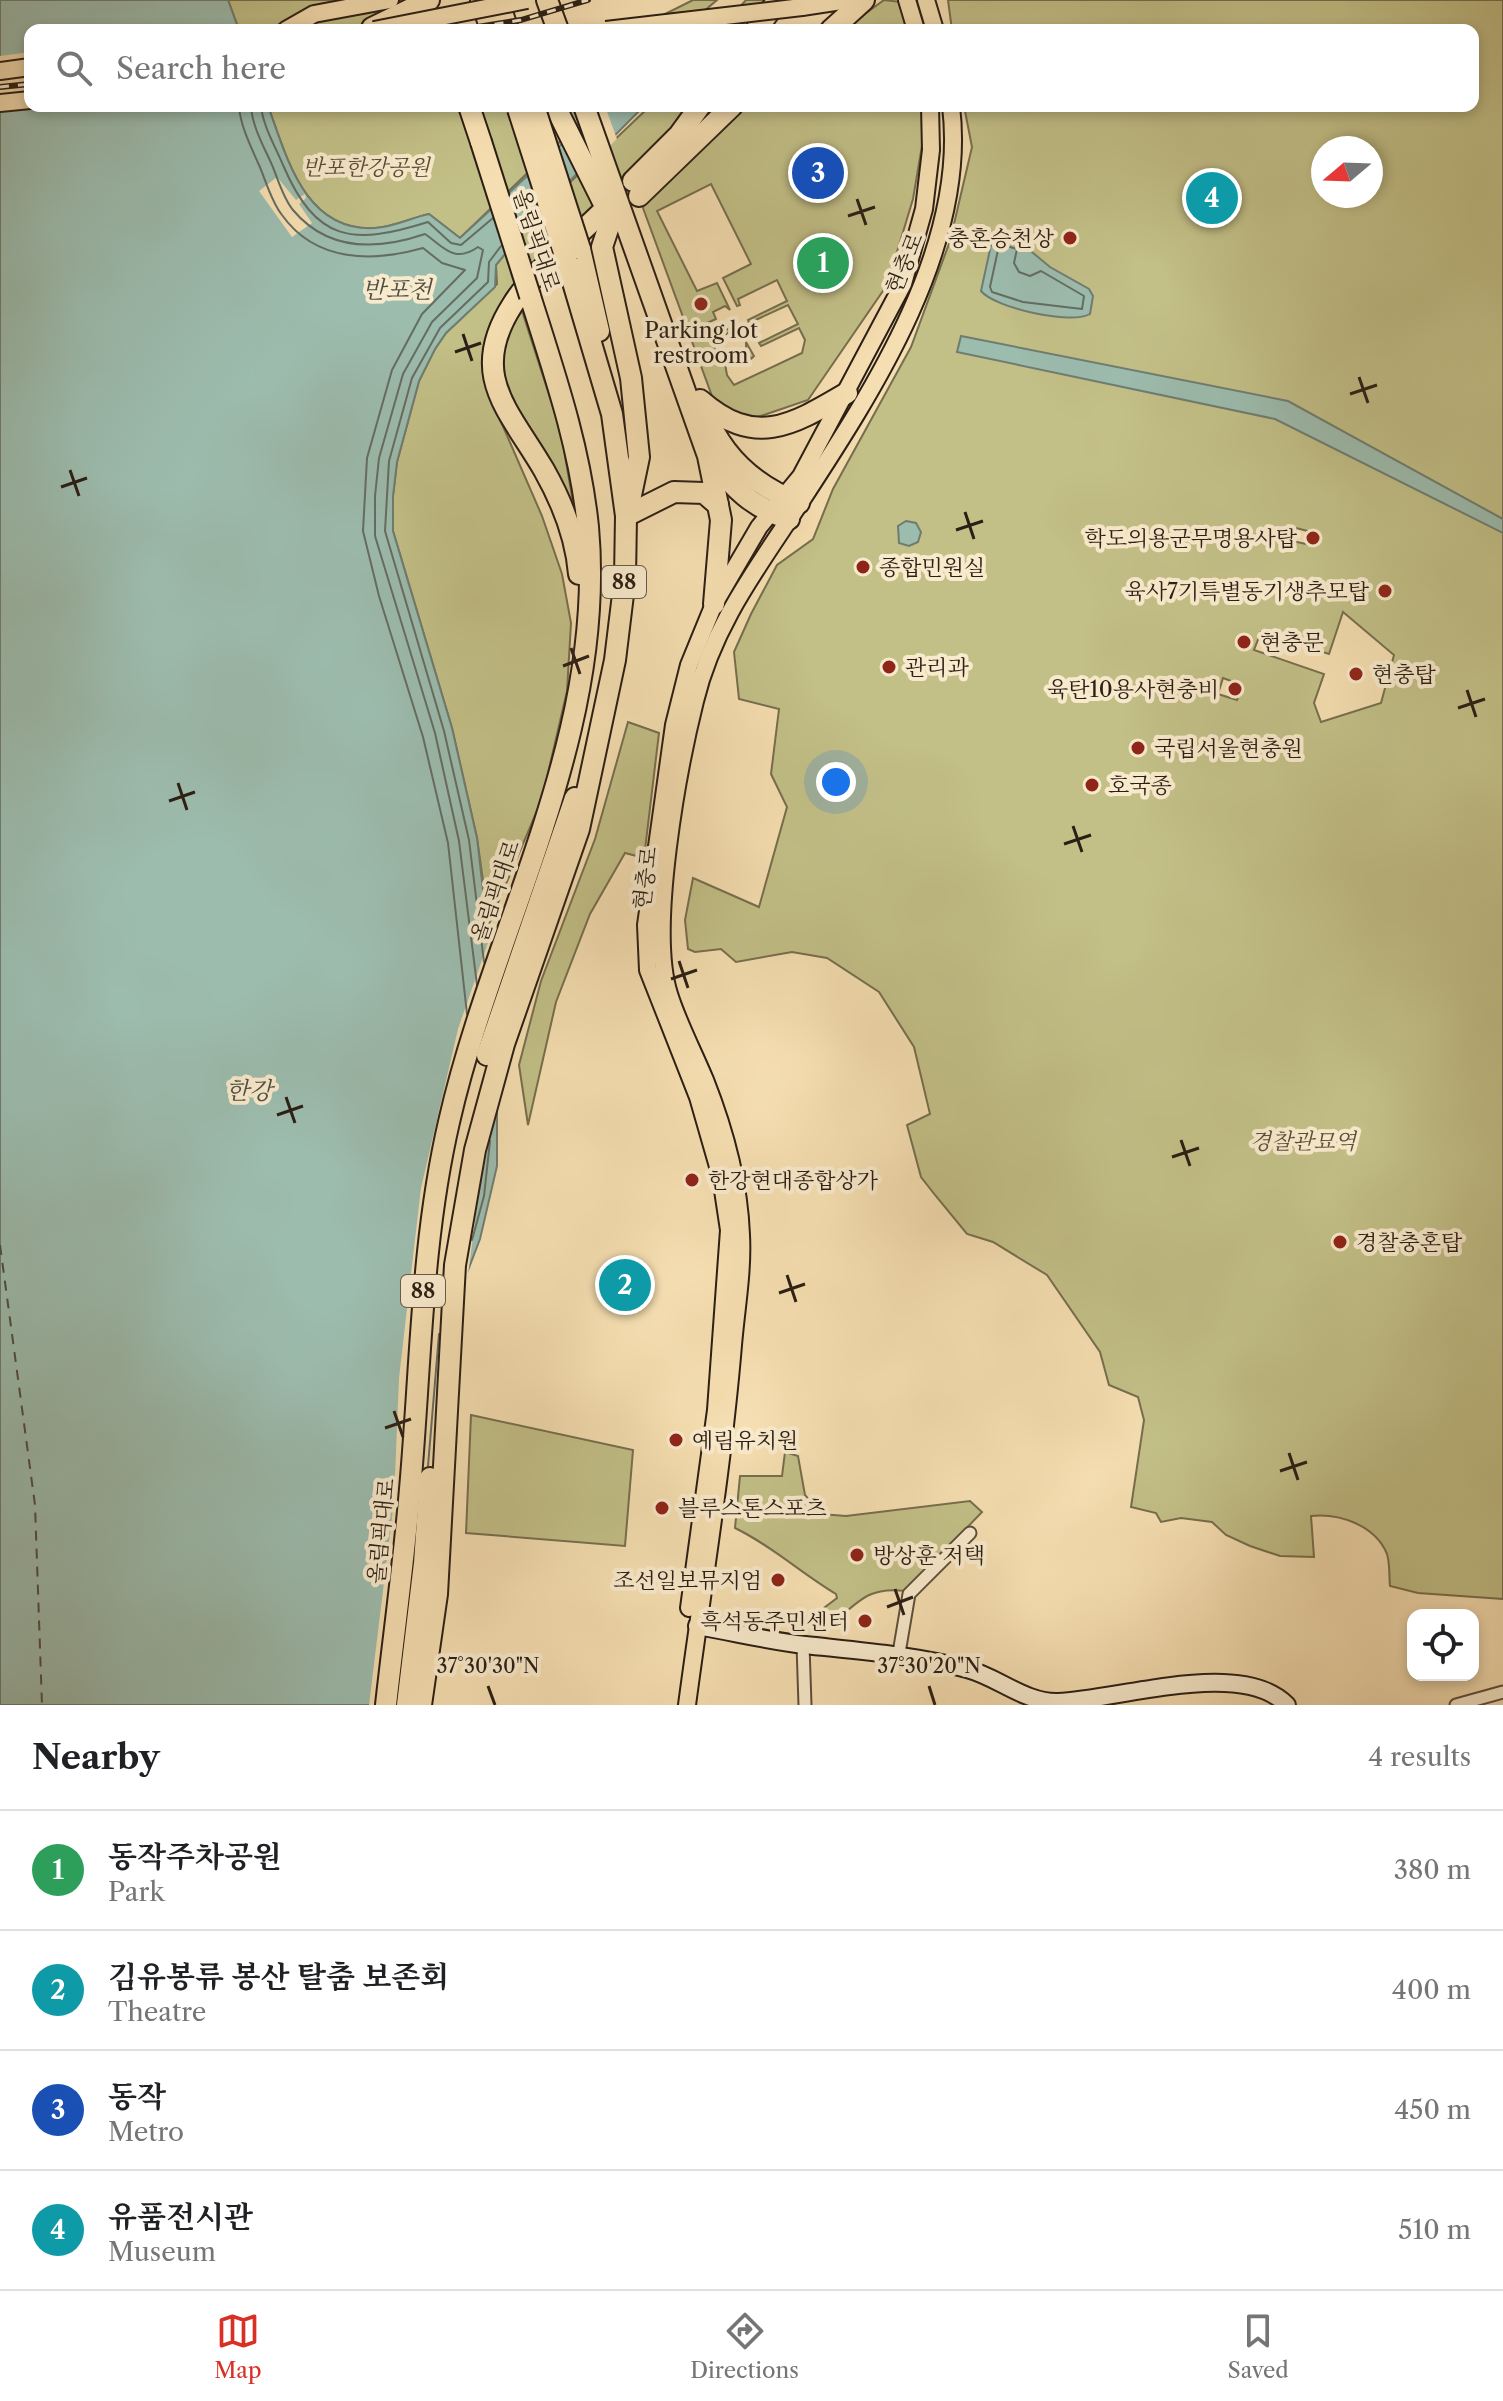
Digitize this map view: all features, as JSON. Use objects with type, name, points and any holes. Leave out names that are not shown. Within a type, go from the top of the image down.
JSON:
[{"type":"highway","points":[[384,24],[432,0],[442,24]]},
{"type":"highway","points":[[481,0],[489,24]]},
{"type":"highway","points":[[498,0],[506,24]]},
{"type":"highway","points":[[547,0],[556,24]]},
{"type":"highway","points":[[558,0],[567,24]]},
{"type":"highway","points":[[760,24],[778,0]]},
{"type":"highway","points":[[838,24],[864,0]]},
{"type":"highway","name":"올림픽대로","points":[[421,1705],[437,1594],[455,1265],[475,1150],[540,896],[587,647],[588,529],[580,470],[568,415],[471,112]]},
{"type":"highway","name":"올림픽대로","points":[[386,1705],[410,1489],[424,1278],[443,1155],[475,1021],[579,829],[603,722],[625,578],[626,516],[612,414],[574,256],[525,112]]},
{"type":"highway","points":[[558,112],[605,212],[650,295]]},
{"type":"highway","points":[[587,112],[710,426],[738,466],[785,508]]},
{"type":"highway","points":[[597,112],[650,295],[708,456],[721,520],[714,604]]},
{"type":"highway","points":[[696,112],[636,188],[725,112]]},
{"type":"highway","points":[[605,212],[602,247],[631,378],[639,457],[626,516]]},
{"type":"highway","points":[[587,647],[579,566],[566,513],[498,398],[493,366],[498,330],[514,301],[605,212]]},
{"type":"highway","points":[[700,399],[717,415],[747,429],[804,417],[847,393]]},
{"type":"highway","points":[[708,456],[734,489],[785,508]]},
{"type":"highway","points":[[626,516],[674,492],[704,493],[718,505]]},
{"type":"highway","name":"올림픽대로","points":[[407,1705],[424,1563],[443,1284],[455,1193],[491,1041],[540,896]]},
{"type":"main road","points":[[296,24],[314,14],[390,0]]},
{"type":"main road","points":[[403,24],[527,0]]},
{"type":"main road","points":[[657,24],[848,0]]},
{"type":"main road","points":[[907,0],[914,24]]},
{"type":"main road","points":[[926,0],[933,24]]},
{"type":"main road","points":[[0,71],[24,68]]},
{"type":"main road","points":[[0,103],[24,101]]},
{"type":"main road","name":"현충로","points":[[687,1705],[728,1410],[741,1232],[733,1173],[715,1110],[668,991],[661,924],[684,758],[707,659],[731,606],[885,324],[917,244],[928,180],[930,112]]},
{"type":"main road","name":"현충로","points":[[677,1705],[716,1410],[729,1230],[721,1177],[698,1097],[648,970],[646,925],[674,725],[689,665],[714,604],[871,385],[937,247],[953,151],[951,112]]},
{"type":"street","points":[[899,1653],[909,1594],[970,1533]]},
{"type":"street","points":[[697,1626],[803,1645],[899,1653],[971,1670],[1018,1693],[1054,1703],[1187,1685],[1238,1683],[1274,1692],[1287,1705]]},
{"type":"street","points":[[803,1645],[805,1705]]},
{"type":"street","points":[[1456,1705],[1503,1692]]},
{"type":"green space","points":[[228,0],[424,0],[432,24],[237,24]]},
{"type":"green space","points":[[693,0],[717,0],[689,24],[645,24]]},
{"type":"green space","points":[[746,0],[773,0],[755,24],[724,24]]},
{"type":"green space","points":[[884,0],[901,2],[906,24],[851,24]]},
{"type":"green space","name":"국립서울현충원","points":[[948,0],[1503,0],[1503,1599],[1418,1593],[1390,1586],[1388,1558],[1381,1544],[1365,1528],[1344,1519],[1311,1516],[1314,1557],[1280,1556],[1226,1535],[1212,1522],[1181,1518],[1161,1522],[1156,1513],[1131,1507],[1144,1420],[1138,1397],[1109,1385],[1100,1352],[1047,1275],[993,1242],[967,1234],[921,1177],[907,1125],[930,1114],[914,1047],[879,992],[827,958],[792,952],[736,962],[721,949],[695,952],[688,949],[685,920],[693,878],[759,907],[787,807],[771,774],[779,709],[739,699],[734,652],[777,565],[813,539],[833,489],[911,347],[950,241],[972,147],[965,112],[1479,112],[1479,24],[951,24]],"holes":[[[1296,528],[1319,534],[1316,546],[1292,541]],[[1343,612],[1394,655],[1381,703],[1321,722],[1314,703],[1324,674],[1254,650],[1261,632],[1329,654]],[[1223,678],[1242,685],[1237,700],[1218,694]]]},
{"type":"green space","name":"반포한강공원","points":[[270,112],[591,112],[460,238],[429,214],[375,228],[351,226],[331,218],[315,205],[302,188]]},
{"type":"green space","points":[[644,112],[688,112],[515,291],[499,316],[495,408],[542,516],[562,574],[571,623],[567,691],[542,799],[489,924],[477,838],[452,728],[393,531],[393,496],[397,462],[419,381],[435,349],[446,333],[497,284],[496,265],[540,211]]},
{"type":"green space","points":[[735,112],[925,112],[926,122],[913,199],[887,285],[808,400],[749,420],[722,409],[712,396],[643,208],[644,202]],"holes":[[[711,184],[751,264],[723,278],[737,306],[740,305],[738,299],[777,280],[787,301],[748,320],[749,323],[788,305],[798,324],[759,343],[761,346],[799,328],[805,340],[802,353],[734,385],[727,375],[725,364],[748,353],[751,359],[754,356],[746,342],[746,349],[723,360],[716,352],[714,340],[736,329],[739,335],[742,333],[734,318],[734,326],[712,337],[705,329],[705,324],[716,319],[713,312],[725,306],[730,310],[717,283],[697,291],[657,211]]]},
{"type":"green space","points":[[522,311],[561,432],[579,538],[530,447],[502,374],[505,343]]},
{"type":"green space","points":[[628,722],[659,733],[644,858],[625,853],[590,914],[556,1002],[528,1125],[519,1065],[541,981],[595,839]]},
{"type":"green space","points":[[471,1415],[633,1450],[625,1546],[466,1533]]},
{"type":"green space","points":[[785,1452],[798,1456],[805,1495],[821,1514],[846,1516],[970,1501],[982,1512],[906,1591],[873,1594],[856,1603],[830,1626],[816,1625],[813,1616],[837,1598],[836,1594],[735,1528],[740,1476],[782,1476]]},
{"type":"water","name":"한강","points":[[0,0],[228,0],[237,24],[24,24],[24,112],[270,112],[302,188],[315,205],[331,218],[351,226],[375,228],[429,214],[460,238],[596,112],[638,112],[540,211],[496,265],[495,287],[446,333],[419,381],[397,462],[393,531],[452,728],[477,838],[497,1011],[497,1166],[480,1239],[462,1286],[423,1705],[0,1705]]},
{"type":"water","points":[[1000,236],[1015,238],[1050,267],[1089,289],[1093,296],[1090,314],[1067,317],[1034,313],[1001,303],[981,291],[991,245]]},
{"type":"water","points":[[961,336],[1288,401],[1503,519],[1503,533],[1275,419],[957,352]]},
{"type":"water","points":[[906,521],[916,523],[921,532],[918,542],[909,546],[899,543],[898,526]]},
{"type":"pier","points":[[24,53],[24,104],[0,107],[0,56]]},
{"type":"pier","points":[[590,112],[607,112],[617,139],[596,160],[582,119]]},
{"type":"pier","points":[[277,177],[296,200],[305,194],[306,198],[299,204],[312,223],[292,237],[259,191]]},
{"type":"pier","points":[[493,928],[501,1011],[503,1082],[480,1182],[467,1283],[455,1316],[427,1705],[369,1705],[394,1501],[399,1378],[421,1188],[458,1029]]},
{"type":"ferry route","points":[[0,1245],[35,1505],[42,1705]]},
{"type":"railway","points":[[496,24],[521,20],[588,0]]},
{"type":"railway","points":[[0,87],[24,85]]},
{"type":"place","name":"동작","points":[[818,173]]},
{"type":"place","name":"유품전시관","points":[[1212,198]]},
{"type":"place","name":"충혼승천상","points":[[1070,238]]},
{"type":"place","name":"동작주차공원","points":[[823,263]]},
{"type":"place","name":"Parking lot restroom","points":[[701,304]]},
{"type":"place","name":"학도의용군무명용사탑","points":[[1313,538]]},
{"type":"place","name":"종합민원실","points":[[863,567]]},
{"type":"place","name":"육사7기특별동기생추모탑","points":[[1385,591]]},
{"type":"place","name":"현충문","points":[[1244,642]]},
{"type":"place","name":"관리과","points":[[889,667]]},
{"type":"place","name":"현충탑","points":[[1356,674]]},
{"type":"place","name":"육탄10용사현충비","points":[[1235,689]]},
{"type":"place","name":"국립서울현충원","points":[[1138,748]]},
{"type":"place","name":"호국종","points":[[1092,785]]},
{"type":"place","name":"한강현대종합상가","points":[[692,1180]]},
{"type":"place","name":"경찰충혼탑","points":[[1340,1242]]},
{"type":"place","name":"김유봉류 봉산 탈춤 보존회","points":[[625,1285]]},
{"type":"place","name":"예림유치원","points":[[676,1440]]},
{"type":"place","name":"블루스톤스포츠","points":[[662,1508]]},
{"type":"place","name":"방상훈 저택","points":[[857,1555]]},
{"type":"place","name":"조선일보뮤지엄","points":[[778,1580]]},
{"type":"place","name":"흑석동주민센터","points":[[865,1621]]},
{"type":"water label","name":"반포천","points":[[397,290]]},
{"type":"park label","name":"경찰관묘역","points":[[1303,1141]]}]
